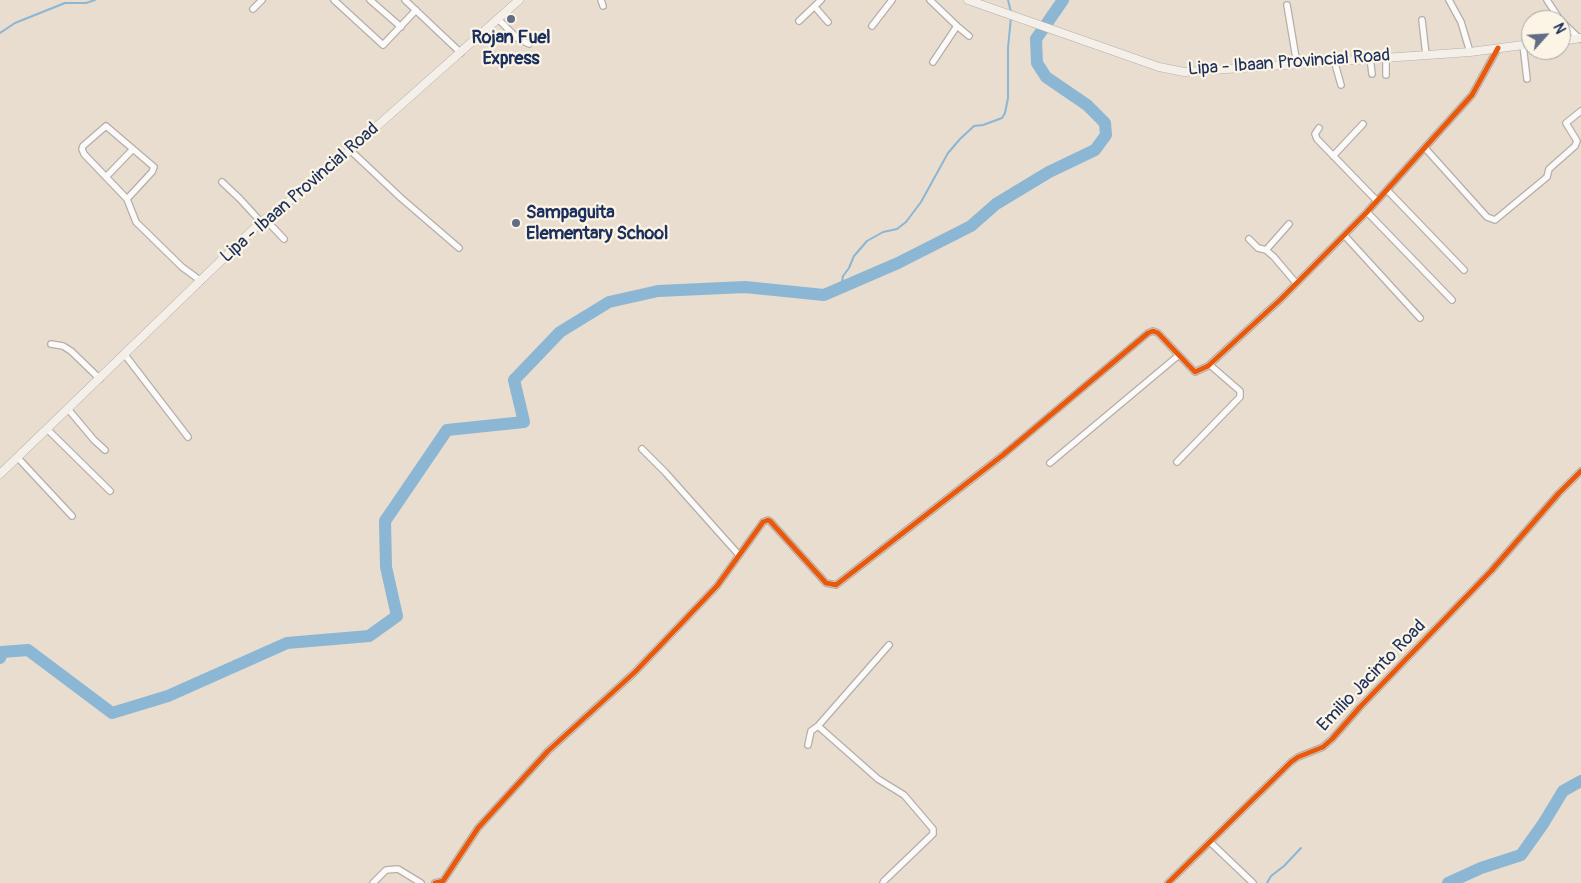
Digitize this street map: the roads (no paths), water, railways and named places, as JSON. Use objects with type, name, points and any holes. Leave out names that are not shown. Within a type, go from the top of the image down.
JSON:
[{"type":"main road","name":"Lipa - Ibaan Provincial Road","points":[[0,474],[263,220],[312,184],[519,0]]},
{"type":"main road","name":"Lipa - Ibaan Provincial Road","points":[[968,0],[1159,67],[1184,72],[1386,56],[1470,52],[1521,45]]},
{"type":"street","points":[[253,9],[262,0]]},
{"type":"street","points":[[334,0],[383,45],[416,10]]},
{"type":"street","points":[[370,0],[401,27]]},
{"type":"street","points":[[405,0],[461,53]]},
{"type":"street","points":[[799,21],[821,0]]},
{"type":"street","points":[[872,26],[892,0]]},
{"type":"street","points":[[930,0],[970,36]]},
{"type":"street","points":[[1449,0],[1461,22],[1470,52]]},
{"type":"street","points":[[1287,5],[1297,64]]},
{"type":"street","points":[[814,7],[828,22]]},
{"type":"street","points":[[498,19],[518,38],[529,44]]},
{"type":"street","points":[[1422,20],[1426,54]]},
{"type":"street","points":[[933,62],[957,26]]},
{"type":"street","points":[[435,883],[443,881],[478,828],[548,751],[635,672],[717,586],[764,522],[768,520],[826,583],[836,585],[1003,455],[1148,333],[1153,331],[1158,333],[1195,372],[1210,365],[1281,299],[1345,236],[1377,201],[1472,95],[1498,48]]},
{"type":"street","points":[[1386,56],[1386,75]]},
{"type":"street","points":[[1370,58],[1372,74]]},
{"type":"street","points":[[1334,60],[1341,85]]},
{"type":"street","points":[[1526,79],[1527,60]]},
{"type":"street","points":[[1425,148],[1487,217],[1495,220],[1547,177],[1550,169],[1575,146],[1577,141],[1566,123],[1581,111]]},
{"type":"street","points":[[1333,156],[1363,124]]},
{"type":"street","points":[[127,199],[152,172],[154,167],[106,126],[83,146],[84,154],[127,199],[136,222],[182,267],[200,281]]},
{"type":"street","points":[[1319,128],[1316,136],[1377,201]]},
{"type":"street","points":[[106,177],[134,149]]},
{"type":"street","points":[[350,150],[401,198],[459,248]]},
{"type":"street","points":[[222,182],[284,239]]},
{"type":"street","points":[[1386,190],[1464,270]]},
{"type":"street","points":[[1367,212],[1452,300]]},
{"type":"street","points":[[1266,250],[1289,224]]},
{"type":"street","points":[[1345,236],[1420,318]]},
{"type":"street","points":[[1249,239],[1258,248],[1266,250],[1274,257],[1296,283]]},
{"type":"street","points":[[51,344],[63,346],[70,351],[100,379]]},
{"type":"street","points":[[125,355],[188,437]]},
{"type":"street","points":[[1050,463],[1180,355]]},
{"type":"street","points":[[1177,462],[1240,398],[1240,390],[1210,365]]},
{"type":"street","points":[[68,409],[105,450]]},
{"type":"street","points":[[47,429],[110,490]]},
{"type":"street","points":[[642,449],[739,555]]},
{"type":"street","points":[[18,458],[72,516]]},
{"type":"street","name":"Emilio Jacinto Road","points":[[1168,883],[1291,762],[1298,757],[1323,747],[1332,739],[1360,707],[1491,571],[1559,492],[1581,472]]},
{"type":"street","points":[[808,745],[811,731],[818,726],[889,645]]},
{"type":"street","points":[[818,726],[878,779],[904,795],[933,829],[933,834],[883,883]]},
{"type":"street","points":[[1210,842],[1253,883]]},
{"type":"street","points":[[373,883],[386,870],[398,869],[420,883]]},
{"type":"waterway","points":[[0,33],[15,23],[65,3],[86,3],[95,0]]},
{"type":"waterway","points":[[1008,0],[1011,12]]},
{"type":"waterway","points":[[0,658],[2,652],[28,650],[112,713],[168,696],[287,643],[369,636],[397,616],[386,567],[385,521],[447,430],[524,422],[514,380],[560,332],[609,302],[658,291],[745,287],[824,295],[898,263],[971,226],[996,204],[1049,172],[1095,150],[1106,135],[1105,123],[1087,105],[1046,77],[1037,63],[1036,39],[1063,0]]},
{"type":"waterway","points":[[841,288],[843,276],[854,256],[867,241],[883,232],[897,229],[906,222],[921,202],[948,153],[960,139],[974,126],[983,125],[1002,118],[1008,98],[1008,48],[1011,17]]},
{"type":"waterway","points":[[1448,883],[1481,868],[1521,855],[1563,791],[1581,781]]},
{"type":"waterway","points":[[1267,883],[1271,876],[1284,866],[1301,848]]},
{"type":"place","name":"Rojan Fuel Express","points":[[511,19]]},
{"type":"place","name":"Sampaguita Elementary School","points":[[516,223]]}]
